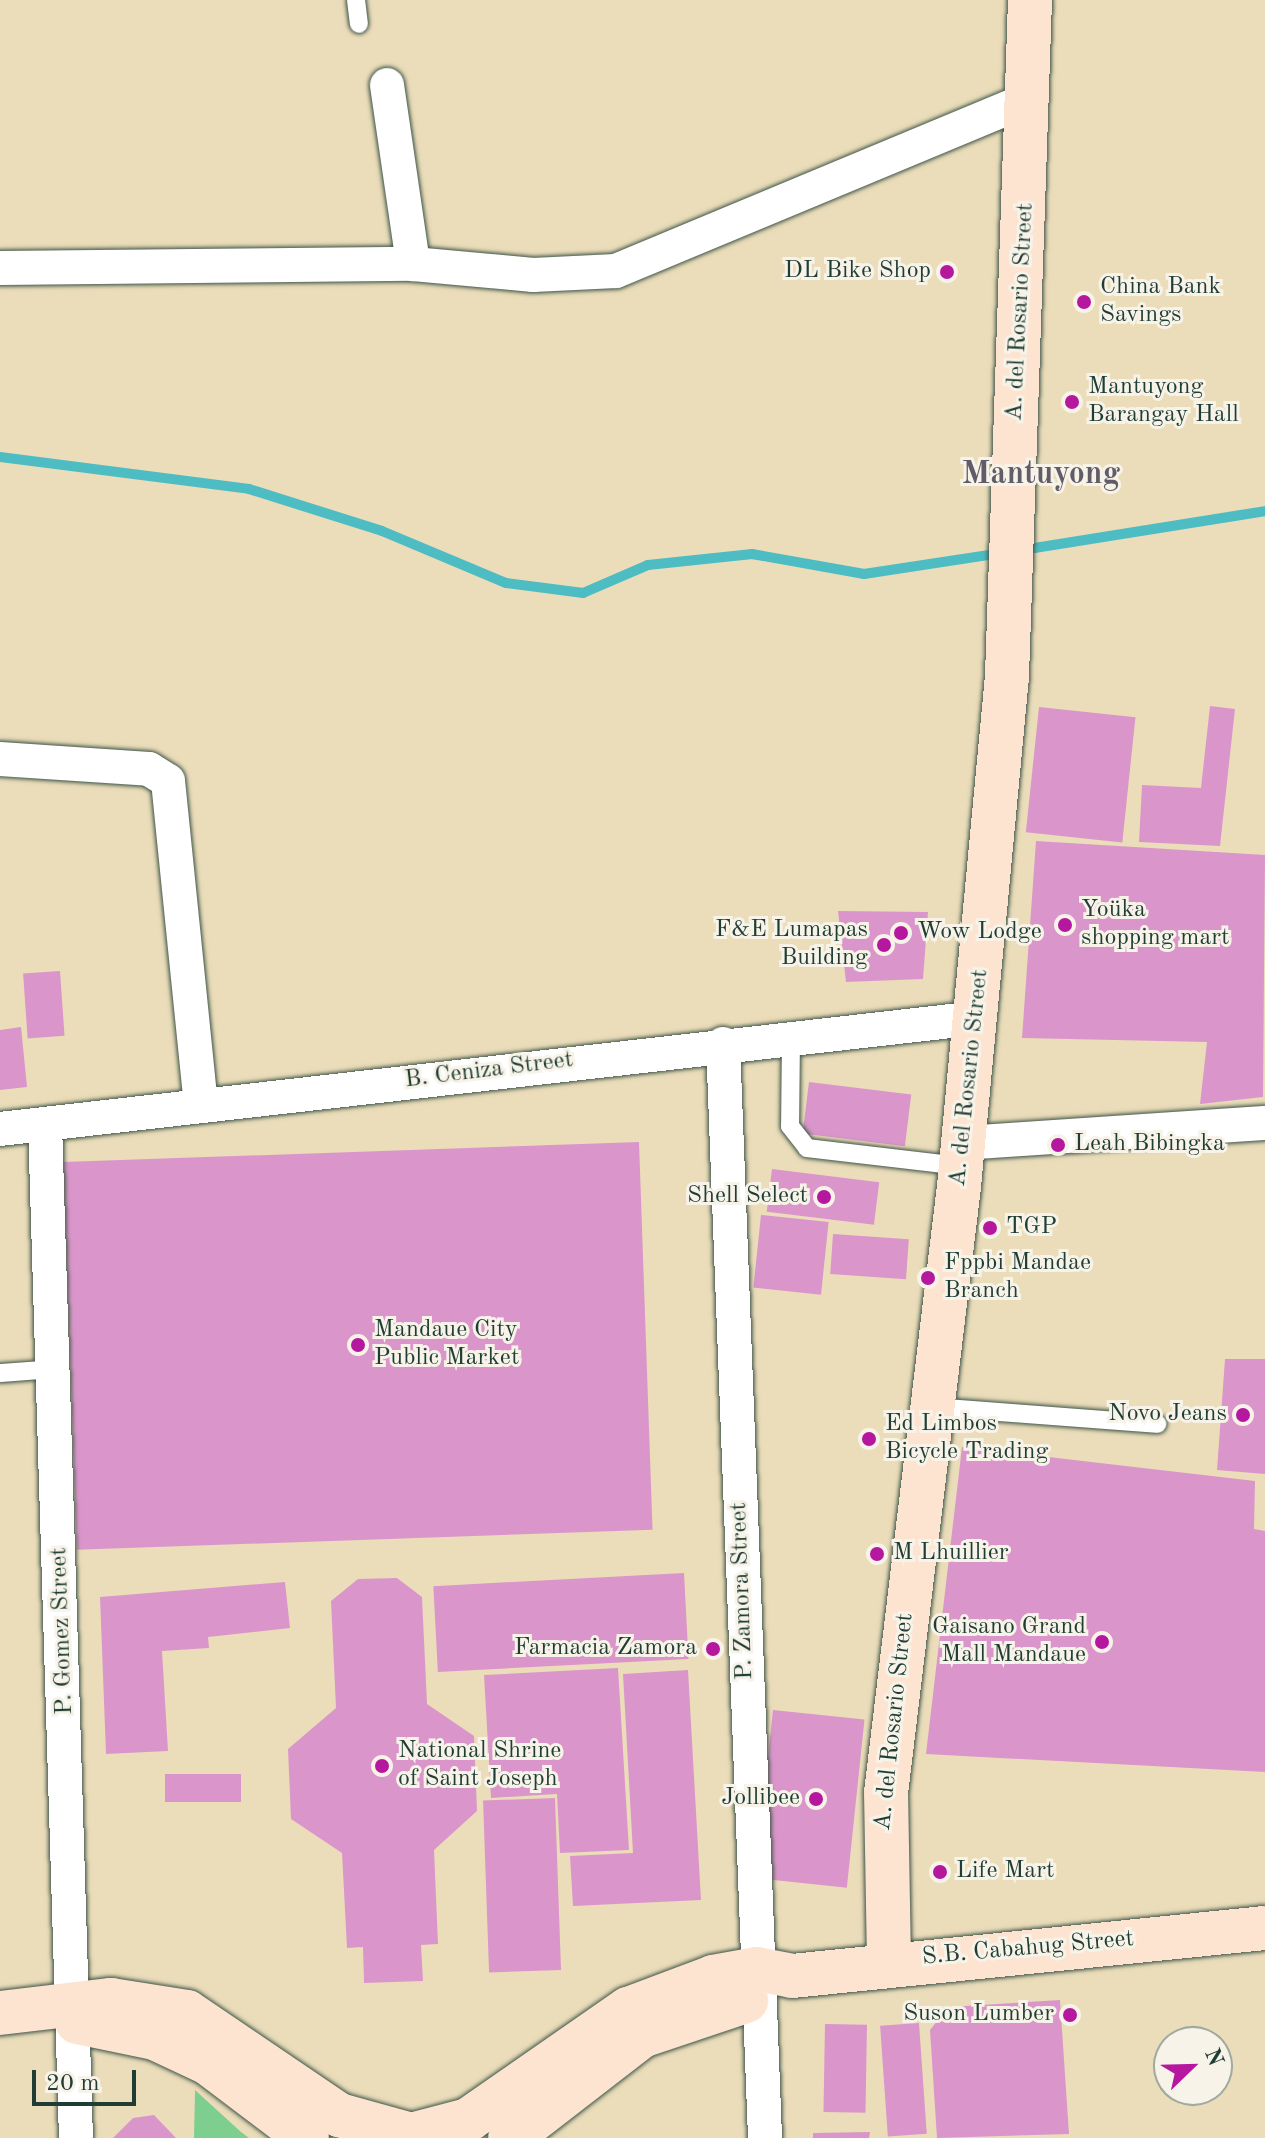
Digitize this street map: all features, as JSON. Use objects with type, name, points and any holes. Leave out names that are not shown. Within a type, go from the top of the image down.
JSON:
[{"type":"street","name":"A. del Rosario Street","points":[[889,1962],[886,1793],[977,1018],[1009,583],[1030,99],[1030,0]]},
{"type":"street","points":[[387,85],[413,264]]},
{"type":"street","points":[[0,268],[413,264],[533,275],[616,271],[1030,99]]},
{"type":"street","points":[[0,759],[149,769],[168,781],[201,1105]]},
{"type":"street","name":"B. Ceniza Street","points":[[0,1129],[723,1044],[977,1018]]},
{"type":"street","name":"P. Zamora Street","points":[[723,1044],[769,1981],[765,2138]]},
{"type":"street","points":[[962,1155],[1265,1123]]},
{"type":"street","name":"P. Gomez Street","points":[[45,1124],[54,1369],[65,2011],[76,2138]]},
{"type":"street","name":"S.B. Cabahug Street","points":[[0,2013],[187,2012],[339,2115],[380,2132],[411,2137],[500,2128],[642,2036],[769,1981],[889,1962],[1265,1928]]},
{"type":"street","name":"S.B. Cabahug Street","points":[[65,2011],[155,2038],[208,2063],[307,2138]]},
{"type":"lane","points":[[356,0],[359,24]]},
{"type":"lane","points":[[791,1037],[790,1126],[807,1148],[962,1155]]},
{"type":"lane","points":[[0,1373],[54,1369]]},
{"type":"lane","points":[[930,1407],[1157,1424]]},
{"type":"green space","points":[[195,2090],[241,2132],[249,2138],[194,2138]]},
{"type":"building","points":[[1210,706],[1235,709],[1220,846],[1139,842],[1142,785],[1201,788]]},
{"type":"building","points":[[1039,707],[1135,717],[1122,842],[1026,832]]},
{"type":"building","points":[[1036,841],[1265,855],[1263,1097],[1200,1104],[1207,1042],[1022,1038]]},
{"type":"building","name":"F&E Lumapas Building","points":[[838,911],[928,912],[923,979],[846,982]]},
{"type":"building","points":[[60,971],[65,1036],[28,1038],[23,974]]},
{"type":"building","points":[[21,1027],[27,1087],[0,1090],[0,1030]]},
{"type":"building","points":[[809,1082],[911,1095],[905,1146],[803,1134]]},
{"type":"building","name":"Mandaue City Public Market","points":[[639,1142],[653,1530],[77,1550],[63,1162]]},
{"type":"building","name":"Shell Select","points":[[772,1169],[879,1182],[874,1225],[767,1212]]},
{"type":"building","points":[[761,1215],[829,1222],[821,1295],[753,1288]]},
{"type":"building","points":[[833,1234],[909,1239],[906,1279],[830,1274]]},
{"type":"building","name":"Novo Jeans","points":[[1225,1359],[1265,1359],[1265,1474],[1217,1470]]},
{"type":"building","name":"Gaisano Grand Mall Mandaue","points":[[962,1447],[1255,1481],[1254,1529],[1265,1531],[1265,1772],[926,1754]]},
{"type":"building","points":[[684,1573],[689,1659],[438,1672],[433,1586]]},
{"type":"building","name":"National Shrine of Saint Joseph","points":[[397,1578],[422,1597],[427,1704],[474,1736],[477,1811],[434,1850],[438,1944],[421,1945],[423,1981],[364,1983],[363,1947],[347,1948],[342,1853],[291,1819],[288,1749],[336,1708],[331,1601],[358,1579]]},
{"type":"building","points":[[285,1582],[290,1628],[208,1637],[209,1648],[162,1651],[168,1751],[106,1754],[100,1597]]},
{"type":"building","points":[[618,1668],[629,1850],[560,1853],[557,1794],[491,1798],[484,1675]]},
{"type":"building","points":[[688,1670],[701,1900],[573,1906],[570,1856],[633,1853],[623,1674]]},
{"type":"building","name":"Jollibee","points":[[773,1710],[864,1720],[847,1888],[755,1878]]},
{"type":"building","points":[[165,1774],[241,1774],[241,1802],[165,1802]]},
{"type":"building","points":[[555,1798],[561,1970],[489,1972],[483,1801]]},
{"type":"building","points":[[1060,2000],[1069,2134],[937,2138],[930,2030],[948,2007]]},
{"type":"building","points":[[919,2023],[927,2134],[888,2136],[880,2026]]},
{"type":"building","points":[[825,2024],[867,2025],[865,2113],[823,2112]]},
{"type":"building","points":[[154,2115],[176,2138],[113,2138],[133,2118]]},
{"type":"building","points":[[870,2132],[869,2138],[813,2138],[813,2133]]},
{"type":"waterway","points":[[0,457],[249,489],[382,531],[506,583],[583,593],[648,565],[752,554],[864,574],[1002,553]]},
{"type":"waterway","points":[[1022,550],[1265,511]]},
{"type":"place","name":"DL Bike Shop","points":[[947,272]]},
{"type":"place","name":"China Bank Savings","points":[[1084,302]]},
{"type":"place","name":"Mantuyong Barangay Hall","points":[[1072,402]]},
{"type":"place","name":"Yoüka shopping mart","points":[[1065,925]]},
{"type":"place","name":"Wow Lodge","points":[[901,933]]},
{"type":"place","name":"F&E Lumapas Building","points":[[884,945]]},
{"type":"place","name":"Leah Bibingka","points":[[1058,1145]]},
{"type":"place","name":"Shell Select","points":[[824,1197]]},
{"type":"place","name":"TGP","points":[[990,1228]]},
{"type":"place","name":"Fppbi Mandae Branch","points":[[928,1278]]},
{"type":"place","name":"Mandaue City Public Market","points":[[358,1345]]},
{"type":"place","name":"Novo Jeans","points":[[1243,1415]]},
{"type":"place","name":"Ed Limbos Bicycle Trading","points":[[869,1439]]},
{"type":"place","name":"M Lhuillier","points":[[877,1554]]},
{"type":"place","name":"Gaisano Grand Mall Mandaue","points":[[1102,1642]]},
{"type":"place","name":"Farmacia Zamora","points":[[713,1649]]},
{"type":"place","name":"National Shrine of Saint Joseph","points":[[382,1766]]},
{"type":"place","name":"Jollibee","points":[[816,1799]]},
{"type":"place","name":"Life Mart","points":[[940,1872]]},
{"type":"place","name":"Suson Lumber","points":[[1070,2015]]},
{"type":"district","name":"Mantuyong","points":[[1041,475]]}]
